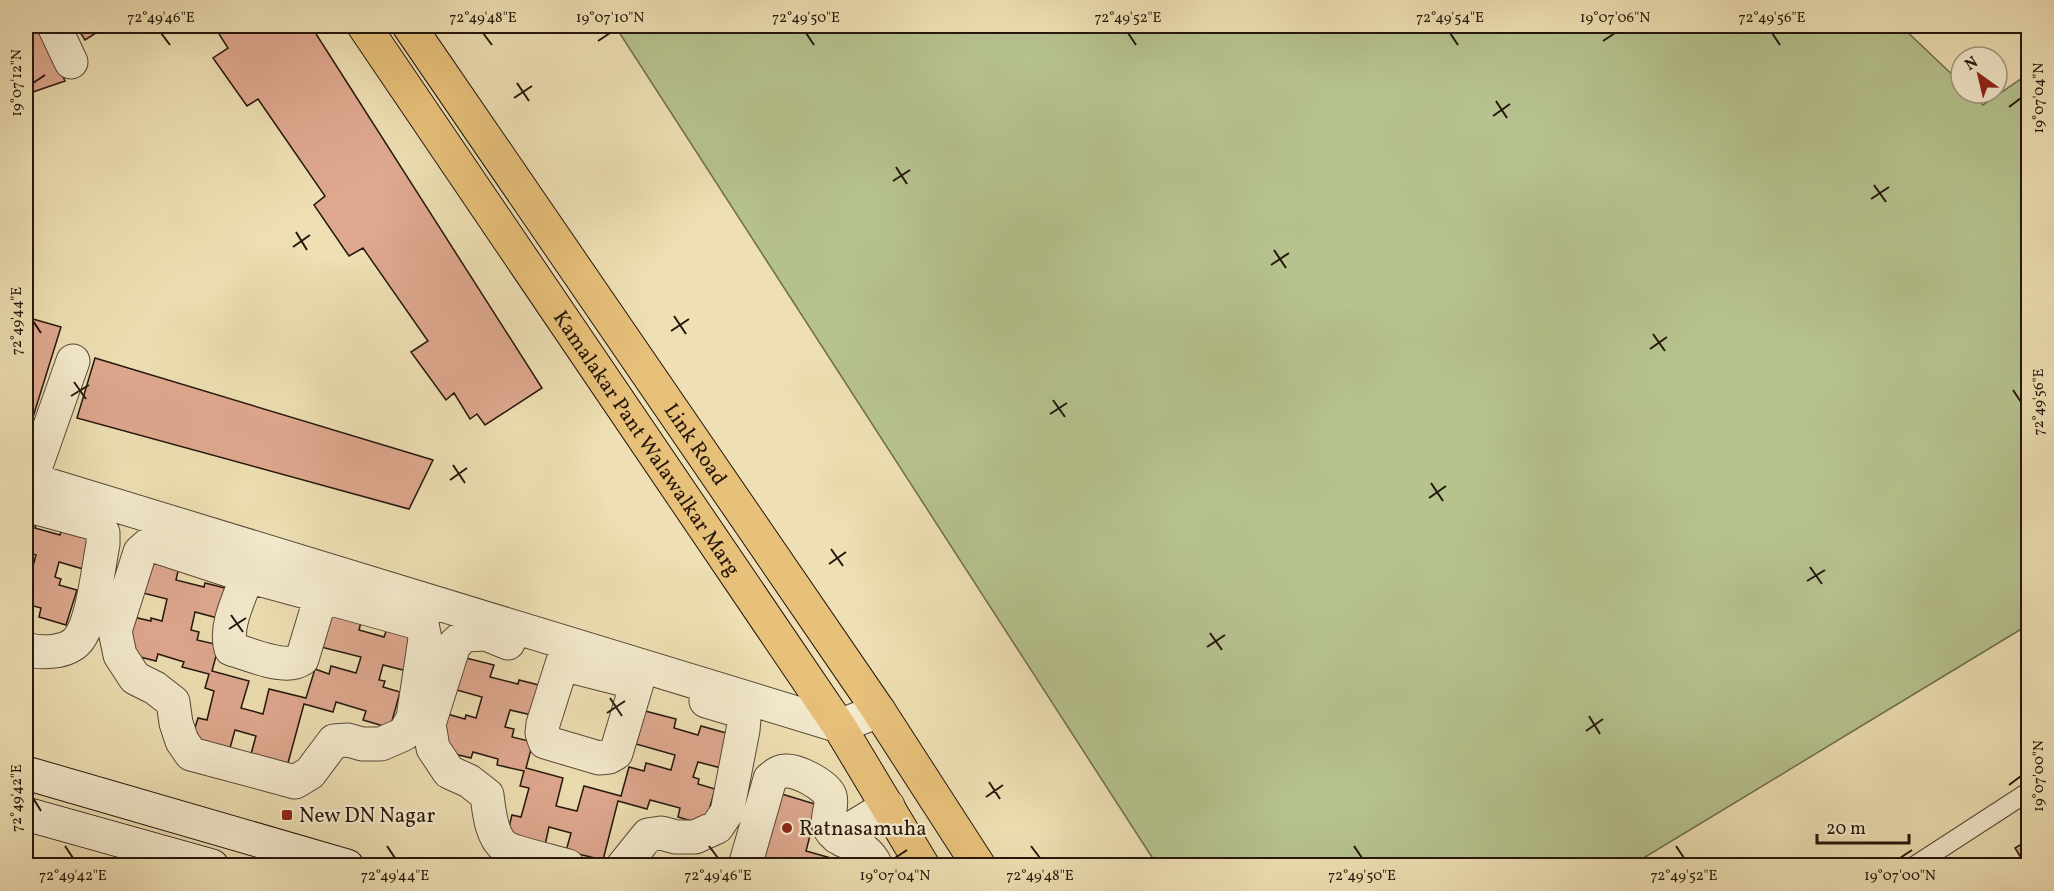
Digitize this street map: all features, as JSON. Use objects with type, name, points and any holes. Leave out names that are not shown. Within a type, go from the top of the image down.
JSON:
[{"type":"main road","name":"Kamalakar Pant Walawalkar Marg","points":[[364,26],[838,726],[923,866]]},
{"type":"main road","name":"Link Road","points":[[409,26],[879,711],[979,866]]},
{"type":"street","points":[[54,26],[71,62]]},
{"type":"street","points":[[28,488],[36,432],[73,361]]},
{"type":"street","points":[[28,488],[253,562],[639,674],[838,726],[879,711]]},
{"type":"street","points":[[26,649],[35,652],[54,652],[77,642],[87,626],[103,544],[103,533],[96,524],[28,488]]},
{"type":"street","points":[[253,562],[149,544],[141,552],[115,631],[120,655],[135,678],[155,688],[173,702],[182,741],[191,754],[295,782],[310,773],[334,741],[348,740],[362,744],[381,744],[404,734],[413,718],[425,639],[422,624],[324,583]]},
{"type":"street","points":[[253,562],[229,630],[228,640],[231,649],[285,665],[295,664],[302,659],[324,583]]},
{"type":"street","points":[[566,654],[486,634],[465,635],[454,645],[429,724],[433,748],[449,772],[469,781],[487,795],[489,816],[496,834],[505,847],[568,866]]},
{"type":"street","points":[[566,654],[543,724],[542,734],[545,742],[599,758],[609,757],[616,753],[639,674]]},
{"type":"street","points":[[623,866],[648,835],[662,833],[676,837],[695,837],[717,827],[727,812],[744,718],[736,710],[639,674]]},
{"type":"street","points":[[745,866],[770,779],[777,773],[787,771],[800,774],[826,788],[831,798],[828,822],[830,830],[837,837],[860,846],[876,866]]},
{"type":"street","points":[[26,773],[344,865]]},
{"type":"street","points":[[837,837],[888,806]]},
{"type":"street","points":[[26,814],[212,866]]},
{"type":"lane","points":[[1914,866],[2028,792]]},
{"type":"green space","points":[[615,26],[1901,26],[1949,72],[1949,105],[2009,105],[2009,87],[2028,74],[2028,625],[1632,865],[1157,865]]},
{"type":"building","points":[[26,26],[40,26],[65,81],[27,94],[31,102],[26,104]]},
{"type":"building","points":[[76,26],[107,26],[85,40]]},
{"type":"building","points":[[214,26],[311,26],[542,388],[485,425],[477,414],[470,419],[454,393],[446,400],[411,352],[428,341],[363,248],[349,256],[314,205],[325,196],[258,99],[247,106],[213,58],[228,48]]},
{"type":"building","points":[[26,317],[61,327],[33,417],[26,415]]},
{"type":"building","points":[[95,358],[433,460],[409,509],[77,418]]},
{"type":"building","points":[[26,516],[37,519],[35,528],[60,535],[62,527],[92,535],[83,569],[59,562],[55,577],[61,579],[59,585],[77,590],[66,625],[39,617],[41,608],[26,604],[26,568],[32,570],[36,555],[26,552]]},
{"type":"building","points":[[147,560],[179,567],[176,580],[204,587],[205,583],[233,590],[225,620],[195,612],[191,630],[199,632],[197,640],[219,645],[212,671],[249,681],[241,708],[263,714],[269,689],[306,698],[315,669],[329,674],[331,666],[356,673],[361,657],[321,647],[331,613],[361,622],[359,630],[384,637],[387,629],[416,637],[407,671],[383,665],[379,680],[385,681],[383,687],[400,692],[390,728],[363,720],[366,711],[336,702],[333,712],[304,704],[288,763],[251,754],[256,736],[235,730],[230,748],[192,738],[198,718],[207,720],[214,691],[205,688],[209,674],[182,667],[184,662],[158,654],[156,661],[124,653],[133,617],[162,621],[167,599],[139,592]]},
{"type":"building","points":[[462,657],[494,665],[490,677],[518,684],[519,680],[547,687],[540,717],[510,710],[505,727],[514,729],[512,737],[533,742],[526,768],[563,778],[556,806],[577,811],[584,786],[621,796],[629,767],[644,771],[646,763],[671,770],[675,755],[636,744],[645,711],[676,719],[674,728],[698,735],[701,726],[730,734],[721,768],[698,762],[693,777],[699,779],[698,784],[715,789],[705,825],[678,817],[680,808],[650,800],[647,809],[618,801],[603,860],[566,851],[571,833],[549,827],[545,845],[507,835],[512,815],[521,817],[529,788],[520,786],[524,771],[497,765],[498,759],[473,752],[471,758],[438,750],[447,714],[465,719],[466,715],[476,718],[482,697],[453,689]]},
{"type":"building","name":"Ratnasamuha","points":[[772,791],[818,805],[806,851],[859,866],[793,866],[754,855]]},
{"type":"building","points":[[2028,840],[2028,866],[2026,866],[2015,848]]},
{"type":"place","name":"New DN Nagar","points":[[287,815]]},
{"type":"place","name":"Ratnasamuha","points":[[787,828]]}]
